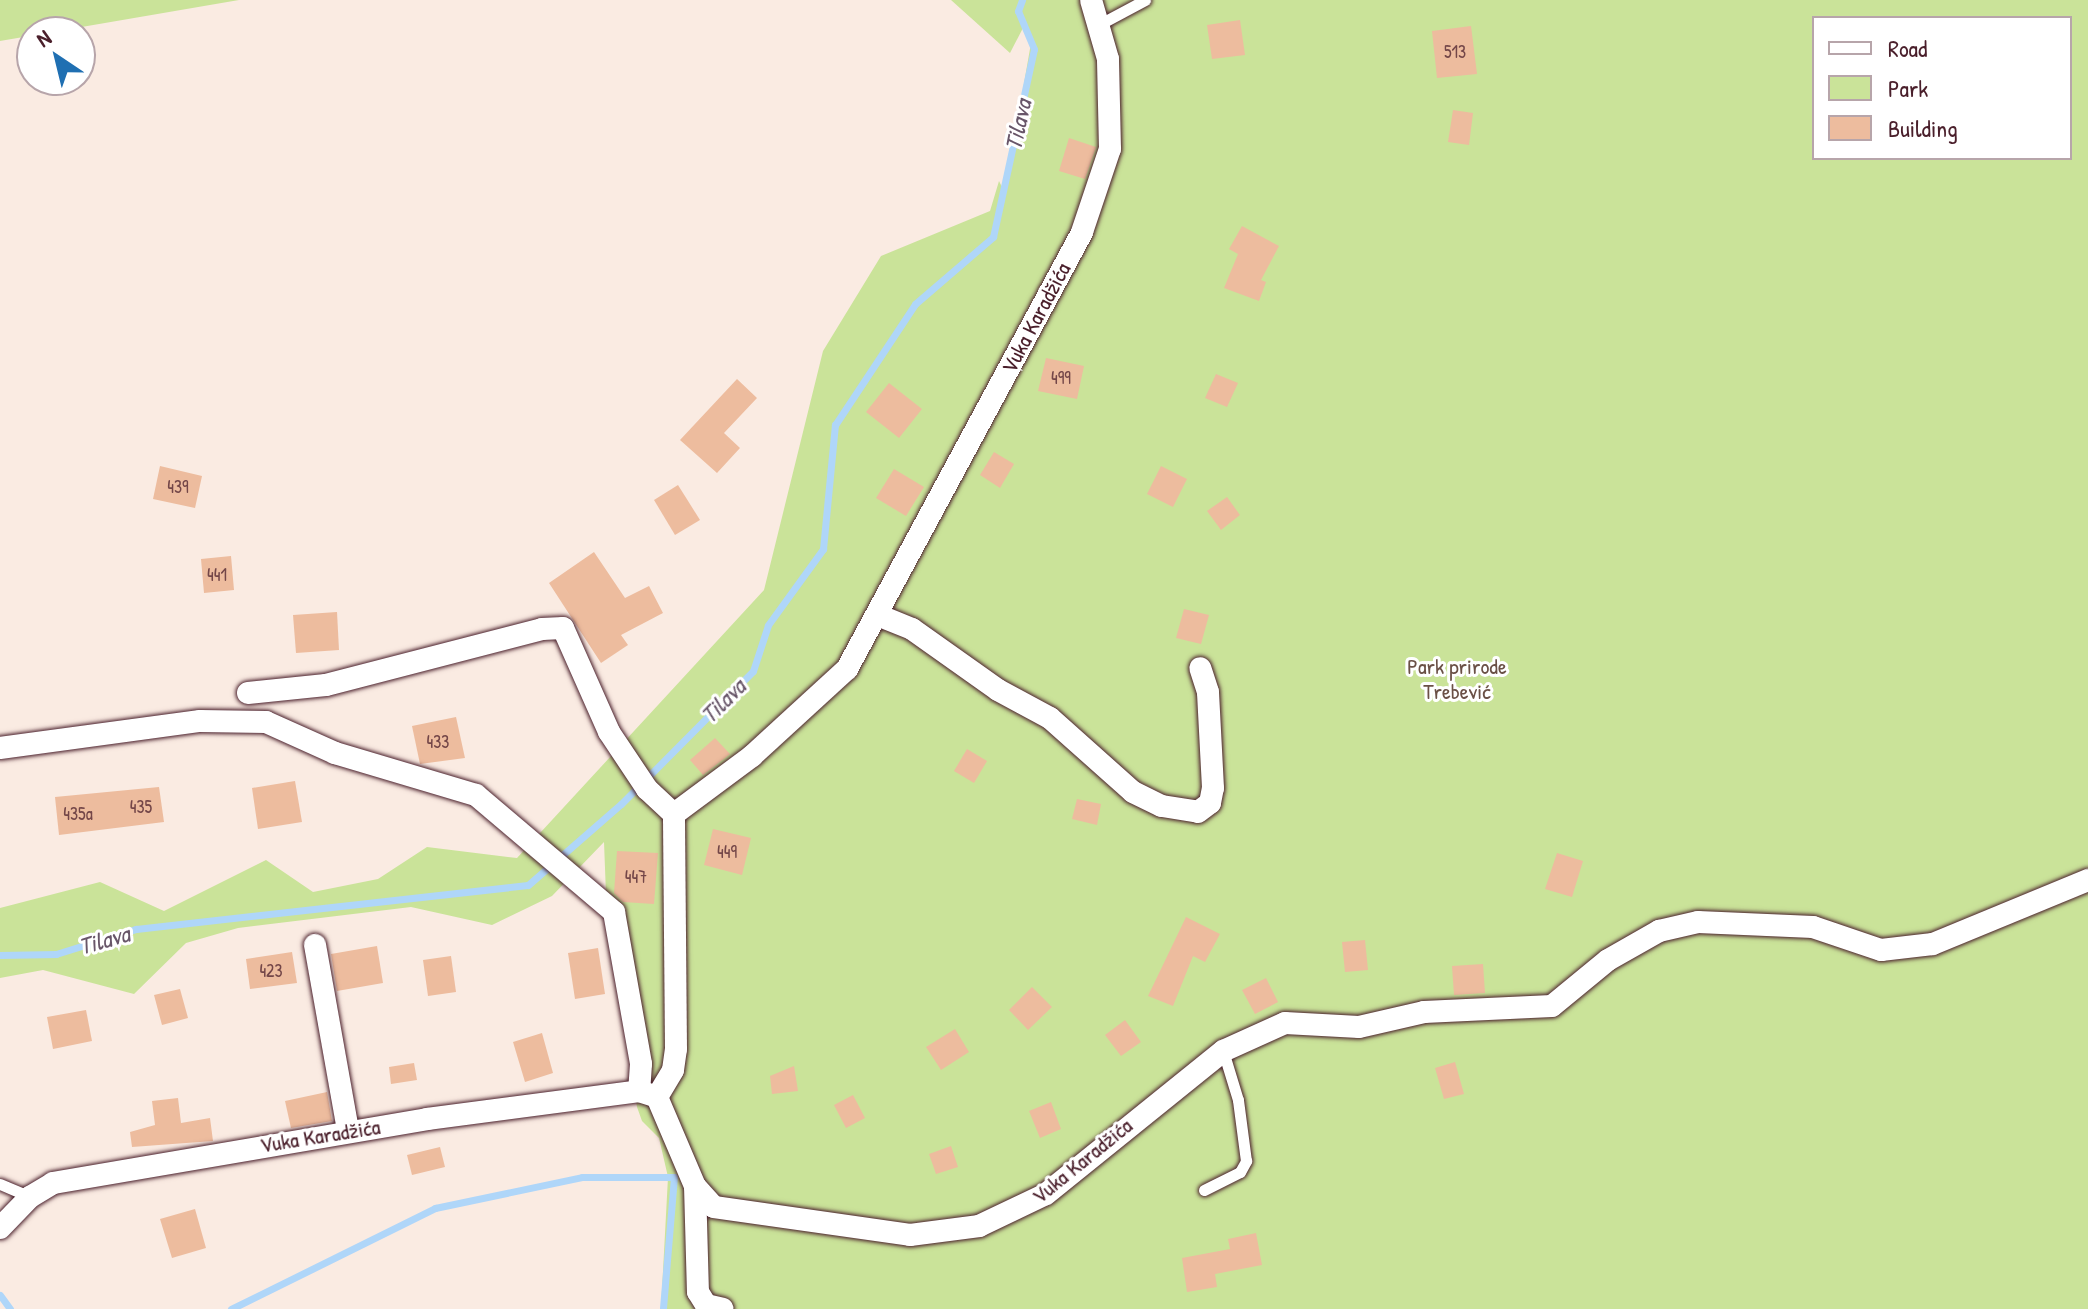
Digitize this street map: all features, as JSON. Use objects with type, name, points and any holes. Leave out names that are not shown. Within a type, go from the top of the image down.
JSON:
[{"type":"street","name":"Vuka Karadžića","points":[[674,814],[752,756],[847,669],[880,616],[1082,232],[1110,149],[1108,59],[1091,0]]},
{"type":"street","points":[[880,616],[912,629],[998,690],[1050,718],[1133,792],[1162,806],[1198,812],[1210,803],[1213,788],[1208,692],[1200,668]]},
{"type":"street","points":[[248,693],[326,685],[542,629],[563,628],[609,732],[647,789],[674,814],[676,1049],[673,1070],[648,1094]]},
{"type":"street","points":[[0,748],[200,721],[266,722],[335,753],[476,795],[614,912],[648,1094],[695,1186],[698,1292],[706,1305],[723,1309]]},
{"type":"street","name":"Vuka Karadžića","points":[[695,1186],[714,1207],[863,1230],[910,1235],[979,1226],[1046,1194],[1223,1051],[1285,1023],[1359,1027],[1424,1012],[1552,1006],[1608,960],[1659,931],[1698,922],[1813,927],[1881,950],[1933,944],[2088,880]]},
{"type":"street","points":[[315,945],[348,1130]]},
{"type":"street","name":"Vuka Karadžića","points":[[0,1228],[30,1197],[53,1183],[348,1130],[648,1094]]},
{"type":"lane","points":[[1100,24],[1145,0]]},
{"type":"lane","points":[[1204,1190],[1240,1172],[1246,1161],[1238,1100],[1223,1051]]},
{"type":"lane","points":[[0,1184],[30,1197]]},
{"type":"green space","points":[[0,0],[239,0],[96,25],[96,16],[16,16],[16,38],[0,41]]},
{"type":"green space","name":"Park prirode Trebević","points":[[951,0],[2088,0],[2088,1309],[661,1309],[668,1177],[659,1138],[642,1121],[637,1107],[607,921],[604,842],[552,896],[492,925],[411,907],[238,928],[186,943],[134,994],[43,970],[0,978],[0,908],[100,882],[164,911],[266,860],[313,892],[378,879],[427,847],[517,858],[764,590],[823,351],[881,256],[990,211],[999,181],[1005,193],[1031,43],[1024,26],[1010,53]]},
{"type":"building","points":[[1240,20],[1245,55],[1212,59],[1207,25]]},
{"type":"building","points":[[1471,26],[1477,74],[1437,78],[1432,31]]},
{"type":"building","points":[[1453,110],[1473,113],[1469,145],[1448,142]]},
{"type":"building","points":[[1069,138],[1096,147],[1085,179],[1059,171]]},
{"type":"building","points":[[1242,226],[1279,246],[1261,280],[1266,282],[1259,301],[1224,288],[1238,254],[1229,249]]},
{"type":"building","points":[[1046,358],[1084,366],[1077,399],[1038,391]]},
{"type":"building","points":[[1216,374],[1238,383],[1227,407],[1205,398]]},
{"type":"building","points":[[737,379],[757,398],[724,433],[740,448],[717,473],[680,440]]},
{"type":"building","points":[[889,383],[922,409],[899,438],[866,412]]},
{"type":"building","points":[[994,452],[1014,464],[1000,488],[980,475]]},
{"type":"building","points":[[160,466],[202,476],[195,508],[153,499]]},
{"type":"building","points":[[1161,466],[1187,479],[1173,507],[1147,494]]},
{"type":"building","points":[[894,469],[924,487],[906,516],[876,498]]},
{"type":"building","points":[[678,485],[700,520],[675,535],[654,500]]},
{"type":"building","points":[[1227,497],[1240,515],[1221,530],[1207,511]]},
{"type":"building","points":[[594,552],[625,598],[649,586],[663,613],[621,635],[628,645],[601,663],[549,583]]},
{"type":"building","points":[[231,556],[234,590],[204,593],[201,559]]},
{"type":"building","points":[[1184,609],[1209,615],[1201,644],[1176,638]]},
{"type":"building","points":[[337,612],[339,650],[296,653],[293,615]]},
{"type":"building","points":[[456,717],[465,758],[420,764],[412,726]]},
{"type":"building","points":[[715,738],[730,754],[703,775],[690,760]]},
{"type":"building","points":[[967,749],[987,761],[974,783],[954,771]]},
{"type":"building","points":[[295,781],[302,822],[258,829],[252,788]]},
{"type":"building","points":[[159,787],[164,822],[59,835],[55,797]]},
{"type":"building","points":[[1077,799],[1101,804],[1097,825],[1072,819]]},
{"type":"building","points":[[713,829],[751,838],[742,875],[704,865]]},
{"type":"building","points":[[617,851],[658,853],[654,904],[623,902],[614,893]]},
{"type":"building","points":[[1557,853],[1583,861],[1572,897],[1545,889]]},
{"type":"building","points":[[1186,917],[1220,934],[1205,962],[1193,956],[1173,1006],[1148,996]]},
{"type":"building","points":[[1365,940],[1368,970],[1345,972],[1342,942]]},
{"type":"building","points":[[377,946],[383,983],[337,991],[331,954]]},
{"type":"building","points":[[598,948],[605,994],[575,999],[568,953]]},
{"type":"building","points":[[292,952],[297,983],[250,989],[246,959]]},
{"type":"building","points":[[451,956],[456,992],[428,996],[423,960]]},
{"type":"building","points":[[1483,964],[1485,993],[1454,995],[1452,966]]},
{"type":"building","points":[[1266,978],[1278,1002],[1255,1014],[1242,990]]},
{"type":"building","points":[[1032,987],[1052,1007],[1028,1030],[1009,1010]]},
{"type":"building","points":[[180,989],[188,1018],[162,1025],[154,995]]},
{"type":"building","points":[[86,1010],[92,1041],[53,1049],[47,1017]]},
{"type":"building","points":[[1125,1020],[1141,1042],[1121,1056],[1105,1035]]},
{"type":"building","points":[[955,1029],[969,1052],[941,1070],[926,1047]]},
{"type":"building","points":[[542,1033],[553,1073],[525,1082],[513,1042]]},
{"type":"building","points":[[1455,1062],[1464,1094],[1444,1099],[1435,1068]]},
{"type":"building","points":[[414,1063],[417,1080],[391,1084],[389,1067]]},
{"type":"building","points":[[794,1066],[798,1091],[772,1094],[770,1076]]},
{"type":"building","points":[[327,1092],[332,1121],[291,1128],[285,1101]]},
{"type":"building","points":[[853,1095],[865,1118],[846,1128],[834,1105]]},
{"type":"building","points":[[178,1098],[181,1123],[210,1118],[213,1141],[132,1147],[130,1132],[155,1125],[152,1101]]},
{"type":"building","points":[[1051,1102],[1061,1129],[1040,1138],[1029,1111]]},
{"type":"building","points":[[951,1146],[958,1167],[936,1174],[929,1154]]},
{"type":"building","points":[[440,1147],[445,1167],[412,1175],[407,1155]]},
{"type":"building","points":[[195,1209],[206,1248],[172,1258],[160,1219]]},
{"type":"building","points":[[1256,1233],[1262,1265],[1215,1274],[1217,1287],[1187,1292],[1182,1258],[1230,1249],[1228,1239]]},
{"type":"waterway","name":"Tilava","points":[[0,955],[56,954],[136,929],[528,885],[621,804],[753,671],[768,625],[823,549],[835,425],[915,304],[993,237],[1034,49],[1018,11],[1022,0]]},
{"type":"waterway","points":[[231,1309],[435,1208],[582,1177],[674,1177],[663,1309]]},
{"type":"waterway","points":[[0,1295],[10,1309]]}]
